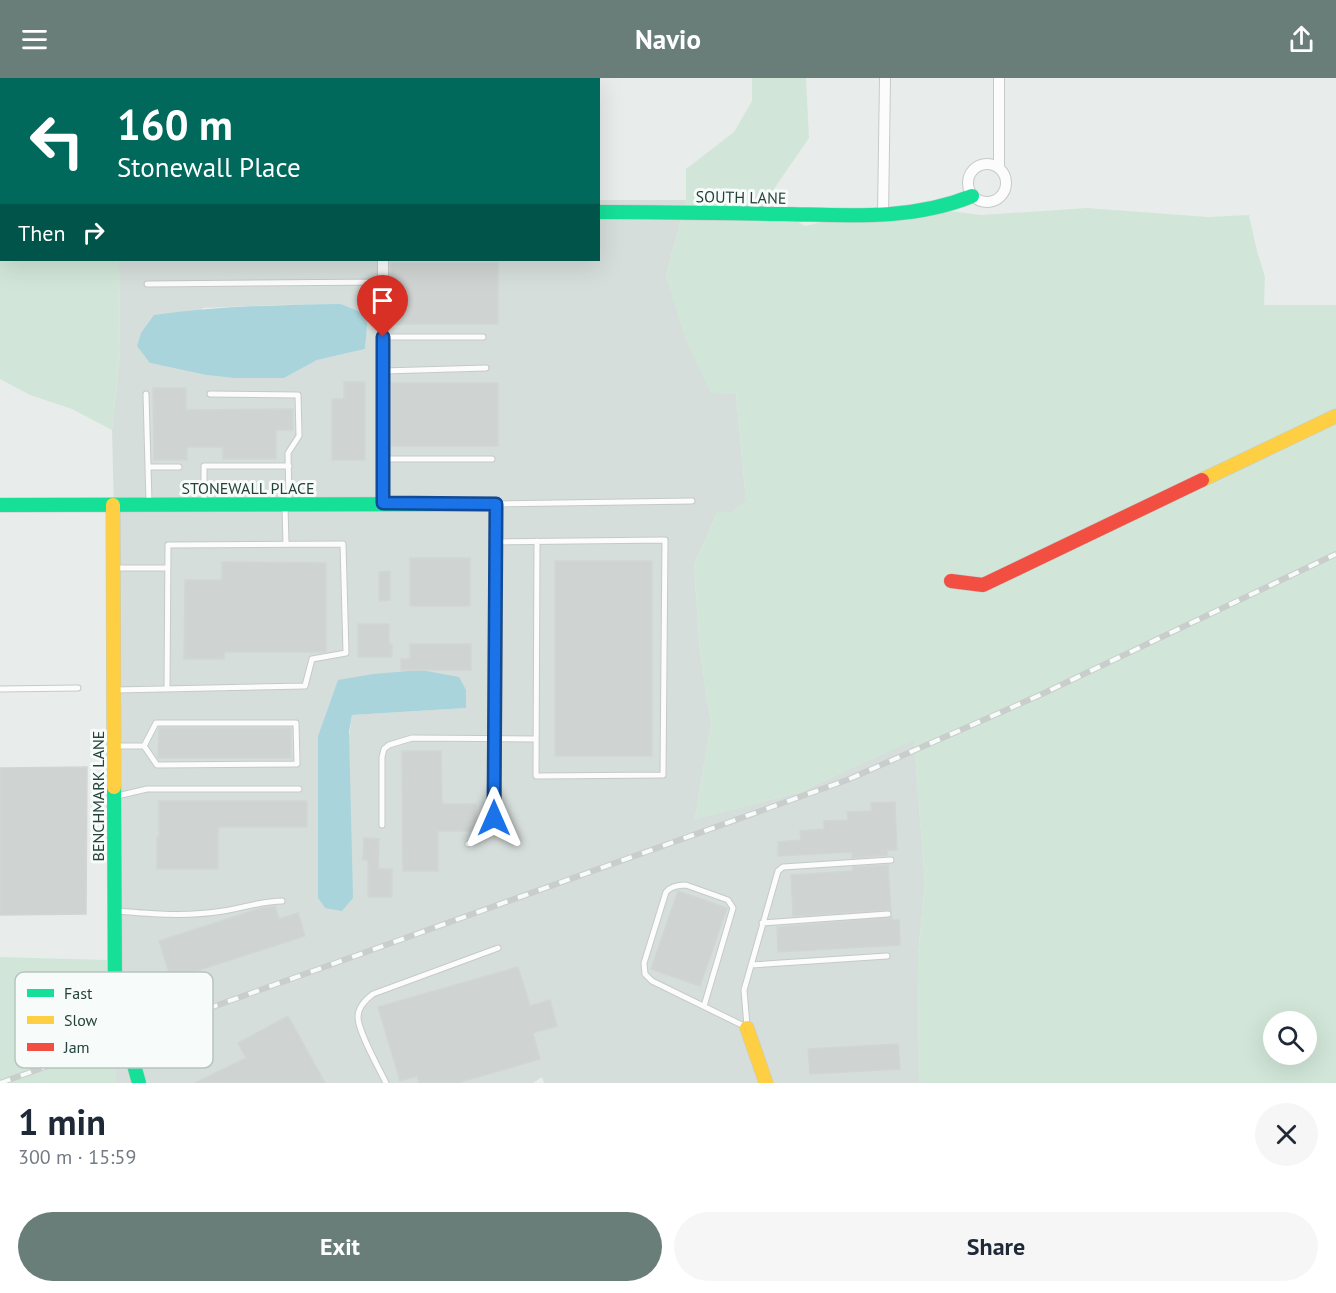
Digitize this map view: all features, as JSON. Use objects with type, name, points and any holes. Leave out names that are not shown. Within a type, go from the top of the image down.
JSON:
[{"type":"street","points":[[883,214],[885,78]]},
{"type":"street","points":[[999,78],[999,168]]},
{"type":"street","points":[[987,164],[999,168],[1007,184],[1002,196],[997,200],[984,202],[972,196],[967,184],[971,172],[987,164]]},
{"type":"street","name":"SOUTH LANE","points":[[600,212],[883,214],[931,210],[957,204],[972,196]]},
{"type":"street","points":[[383,261],[383,503]]},
{"type":"street","points":[[951,581],[983,585],[1336,416]]},
{"type":"street","points":[[494,813],[496,504]]},
{"type":"street","name":"STONEWALL PLACE","points":[[0,505],[496,504]]},
{"type":"street","name":"BENCHMARK LANE","points":[[113,505],[115,972]]},
{"type":"street","points":[[747,1028],[766,1083]]},
{"type":"street","name":"BENCHMARK LANE","points":[[135,1068],[139,1083]]},
{"type":"lane","points":[[147,284],[383,282]]},
{"type":"lane","points":[[383,337],[483,337]]},
{"type":"lane","points":[[383,371],[486,368]]},
{"type":"lane","points":[[146,394],[149,505]]},
{"type":"lane","points":[[210,394],[298,395],[299,436],[288,453],[286,544]]},
{"type":"lane","points":[[383,459],[492,459]]},
{"type":"lane","points":[[204,505],[204,466],[289,466]]},
{"type":"lane","points":[[148,467],[179,467]]},
{"type":"lane","points":[[496,504],[692,501]]},
{"type":"lane","points":[[496,542],[537,541],[665,540],[663,775],[536,776],[537,541]]},
{"type":"lane","points":[[115,690],[167,689],[305,686],[312,659],[346,653],[343,544],[168,545],[167,689]]},
{"type":"lane","points":[[114,568],[168,568]]},
{"type":"lane","points":[[0,689],[78,688]]},
{"type":"lane","points":[[156,723],[296,723],[297,764],[157,765],[144,746],[156,723]]},
{"type":"lane","points":[[382,825],[382,757],[384,749],[389,745],[412,738],[536,739]]},
{"type":"lane","points":[[115,746],[144,746]]},
{"type":"lane","points":[[115,796],[147,789],[299,789]]},
{"type":"lane","points":[[468,844],[492,829],[494,813]]},
{"type":"lane","points":[[747,1028],[744,990],[778,870],[783,867],[891,860]]},
{"type":"lane","points":[[704,1005],[733,908],[728,900],[680,885],[666,892],[644,969],[645,974],[652,981],[747,1028]]},
{"type":"lane","points":[[115,911],[155,915],[188,914],[223,911],[282,901]]},
{"type":"lane","points":[[762,922],[888,915]]},
{"type":"lane","points":[[386,1083],[361,1030],[358,1017],[362,1002],[373,994],[498,948]]},
{"type":"lane","points":[[751,965],[887,956]]},
{"type":"shaded area","points":[[600,200],[686,200],[666,276],[711,392],[736,394],[746,501],[733,512],[716,512],[694,565],[700,652],[711,723],[695,819],[800,792],[914,739],[925,883],[918,955],[919,1083],[544,1083],[542,1077],[533,1083],[108,1083],[108,1068],[213,1068],[213,972],[107,972],[114,514],[112,430],[120,354],[119,261],[600,261]],"holes":[[[341,304],[368,315],[365,349],[317,360],[284,378],[234,378],[206,375],[150,363],[203,308]],[[338,681],[466,708],[352,715],[325,908],[318,898],[318,736]]]},
{"type":"green space","points":[[752,78],[806,78],[809,138],[765,202],[805,226],[877,209],[912,206],[981,215],[1087,208],[1208,217],[1249,215],[1265,277],[1264,305],[1336,305],[1336,1083],[919,1083],[918,955],[925,883],[914,740],[800,792],[695,819],[711,723],[700,652],[694,565],[716,512],[733,512],[746,501],[736,394],[711,393],[685,338],[666,276],[686,200],[686,169],[734,132],[752,101]]},
{"type":"green space","points":[[0,261],[119,261],[120,354],[112,430],[72,409],[30,395],[0,379]]},
{"type":"green space","points":[[0,957],[107,960],[107,972],[15,972],[15,1068],[116,1068],[116,1083],[0,1083]]},
{"type":"water","points":[[341,304],[368,315],[365,349],[317,360],[284,378],[234,378],[206,375],[150,363],[137,346],[141,333],[154,315],[224,308]]},
{"type":"water","points":[[421,670],[459,677],[466,690],[466,708],[352,715],[349,732],[353,898],[342,911],[325,908],[318,898],[318,736],[338,680]]},
{"type":"building","points":[[391,263],[498,263],[498,324],[391,324]]},
{"type":"building","points":[[344,382],[365,382],[365,460],[332,460],[332,399],[344,399]]},
{"type":"building","points":[[391,383],[498,383],[498,446],[391,446]]},
{"type":"building","points":[[153,388],[186,388],[186,410],[293,409],[293,430],[276,430],[276,459],[223,459],[223,447],[187,447],[187,460],[154,460]]},
{"type":"building","points":[[410,558],[470,558],[470,606],[410,606]]},
{"type":"building","points":[[555,561],[652,561],[652,756],[555,756]]},
{"type":"building","points":[[222,562],[326,563],[326,652],[224,652],[224,659],[184,659],[185,580],[222,580]]},
{"type":"building","points":[[390,571],[390,600],[379,601],[379,572]]},
{"type":"building","points":[[358,624],[389,624],[389,644],[392,644],[392,657],[358,657]]},
{"type":"building","points":[[410,644],[471,644],[471,670],[401,670],[401,659],[410,659]]},
{"type":"building","points":[[159,728],[291,728],[291,758],[158,758]]},
{"type":"building","points":[[402,751],[441,751],[442,804],[476,804],[476,831],[438,831],[438,871],[403,871]]},
{"type":"building","points":[[87,767],[86,914],[0,915],[0,768]]},
{"type":"building","points":[[159,801],[307,801],[307,827],[218,827],[218,869],[157,869]]},
{"type":"building","points":[[895,802],[897,850],[887,850],[887,855],[852,858],[852,852],[778,856],[778,842],[801,840],[800,831],[824,829],[824,821],[848,820],[847,812],[871,811],[871,803]]},
{"type":"building","points":[[364,838],[379,839],[378,869],[392,869],[392,897],[368,897],[368,860],[363,860]]},
{"type":"building","points":[[888,865],[891,910],[793,916],[791,875],[853,871],[853,867]]},
{"type":"building","points":[[678,891],[727,908],[700,986],[651,969]]},
{"type":"building","points":[[275,906],[279,919],[298,913],[305,936],[193,972],[169,972],[159,941],[261,908]]},
{"type":"building","points":[[892,917],[892,920],[899,920],[900,945],[778,952],[777,927]]},
{"type":"building","points":[[518,967],[530,1006],[550,1000],[557,1026],[533,1033],[540,1059],[457,1083],[419,1083],[417,1076],[400,1081],[378,1007]]},
{"type":"building","points":[[288,1016],[325,1083],[195,1083],[246,1058],[238,1043]]},
{"type":"building","points":[[898,1044],[900,1069],[810,1074],[808,1049]]},
{"type":"railway","points":[[213,1007],[847,780],[1040,695],[1336,554]]},
{"type":"railway","points":[[0,1083],[42,1068]]},
{"type":"traffic: fast","points":[[600,212],[878,215],[926,210],[972,196]]},
{"type":"traffic: fast","points":[[0,505],[496,504],[496,533]]},
{"type":"traffic: fast","points":[[114,787],[115,972]]},
{"type":"traffic: fast","points":[[135,1068],[139,1083]]},
{"type":"traffic: slow","points":[[1202,480],[1336,416]]},
{"type":"traffic: slow","points":[[113,505],[114,787]]},
{"type":"traffic: slow","points":[[494,814],[496,533]]},
{"type":"traffic: slow","points":[[747,1028],[766,1083]]},
{"type":"traffic: jam","points":[[951,581],[983,585],[1202,480]]},
{"type":"route","points":[[383,337],[383,503],[496,504],[494,818]]}]
